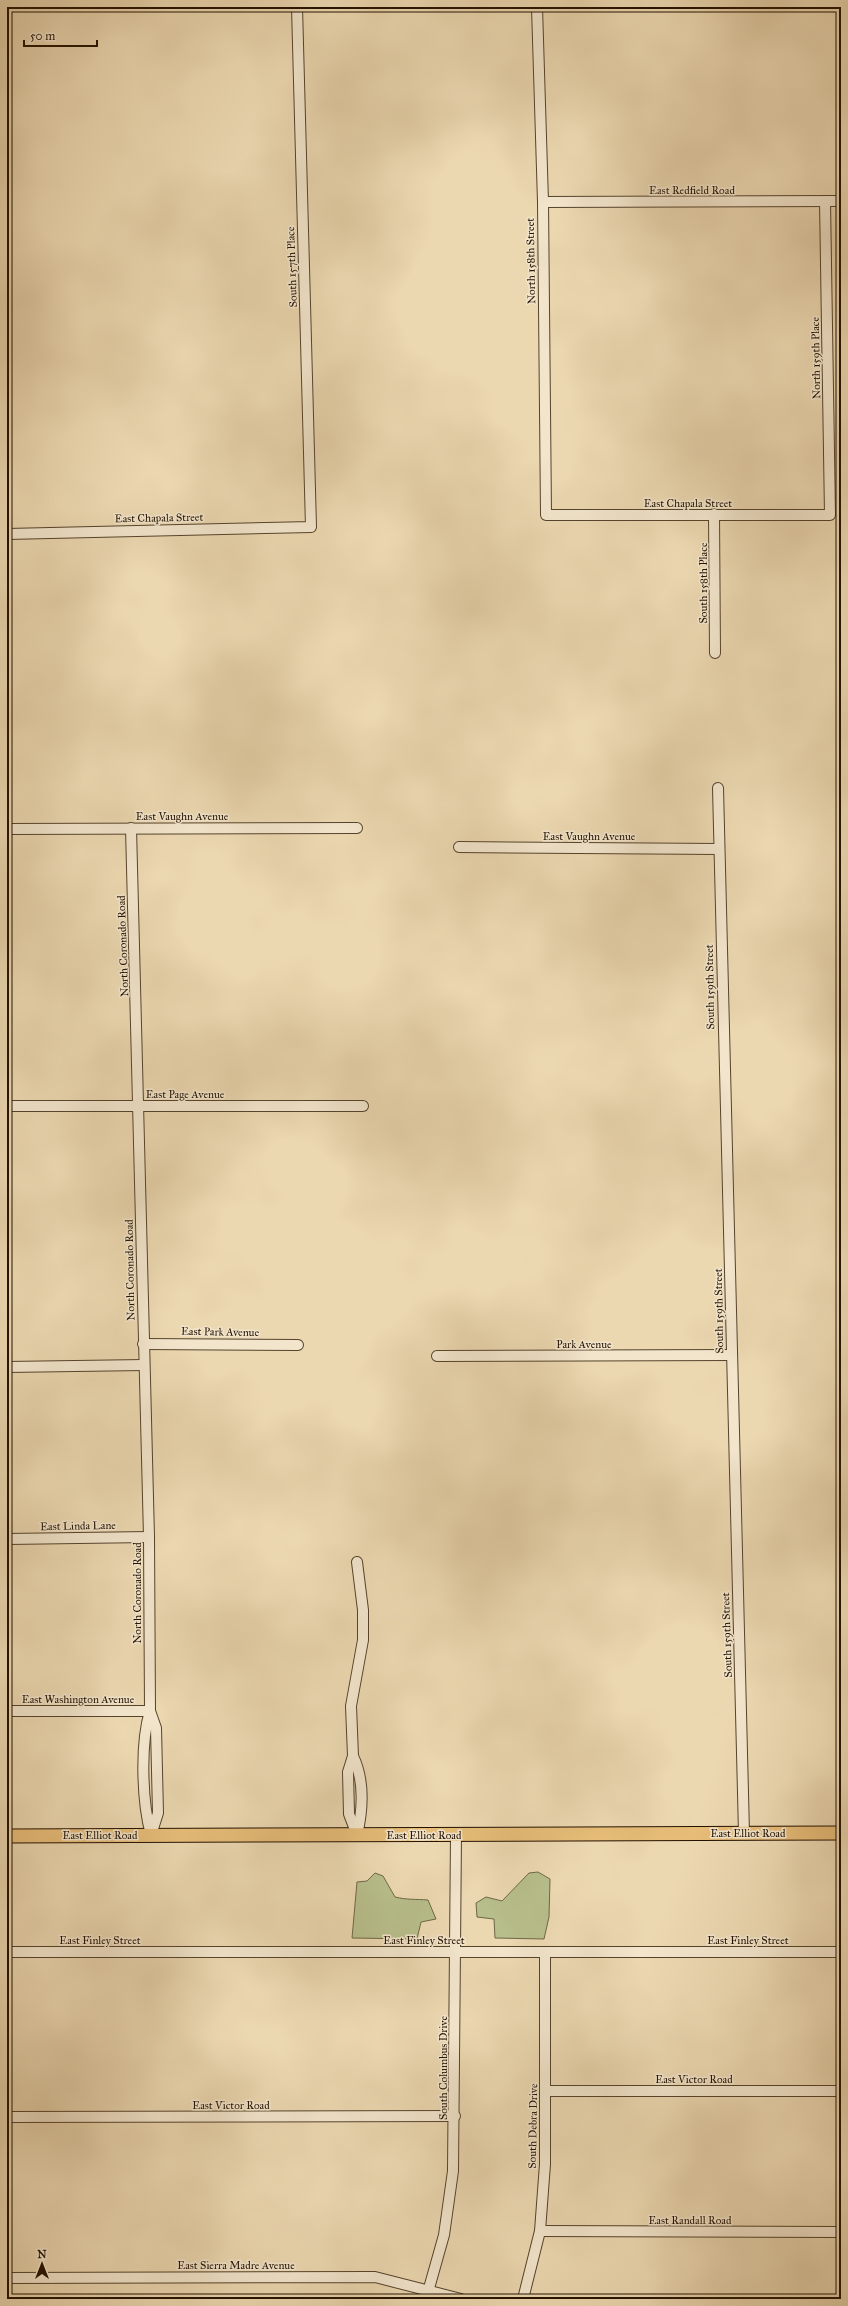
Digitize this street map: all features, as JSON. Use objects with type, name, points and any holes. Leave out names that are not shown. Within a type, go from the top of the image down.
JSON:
[{"type":"main road","name":"East Elliot Road","points":[[7,1836],[841,1833]]},
{"type":"street","name":"South 157th Place","points":[[297,7],[311,527]]},
{"type":"street","name":"North 158th Street","points":[[537,7],[543,202],[546,515]]},
{"type":"street","name":"North 159th Place","points":[[826,201],[830,515]]},
{"type":"street","name":"East Redfield Road","points":[[543,202],[841,201]]},
{"type":"street","name":"South 158th Place","points":[[714,514],[715,652]]},
{"type":"street","name":"East Chapala Street","points":[[546,515],[830,515]]},
{"type":"street","name":"East Chapala Street","points":[[7,534],[311,527]]},
{"type":"street","name":"South 159th Street","points":[[718,788],[744,1833]]},
{"type":"street","name":"North Coronado Road","points":[[131,828],[149,1537],[150,1711],[156,1728],[158,1813],[151,1835]]},
{"type":"street","name":"East Vaughn Avenue","points":[[7,829],[357,828]]},
{"type":"street","name":"East Vaughn Avenue","points":[[459,847],[719,849]]},
{"type":"street","name":"East Page Avenue","points":[[7,1106],[363,1106]]},
{"type":"street","name":"East Park Avenue","points":[[143,1344],[298,1345]]},
{"type":"street","name":"Park Avenue","points":[[437,1356],[732,1355]]},
{"type":"street","points":[[7,1367],[144,1365]]},
{"type":"street","name":"East Linda Lane","points":[[7,1539],[149,1537]]},
{"type":"street","points":[[357,1562],[363,1610],[363,1640],[351,1706],[353,1756],[348,1772],[349,1814],[357,1835]]},
{"type":"street","name":"East Washington Avenue","points":[[7,1711],[150,1711]]},
{"type":"street","name":"South Columbus Drive","points":[[428,2294],[446,2221],[453,2171],[455,2116],[456,1835]]},
{"type":"street","name":"East Finley Street","points":[[7,1952],[841,1952]]},
{"type":"street","name":"South Debra Drive","points":[[523,2299],[540,2231],[545,2164],[545,1952]]},
{"type":"street","name":"East Victor Road","points":[[546,2091],[841,2091]]},
{"type":"street","name":"East Victor Road","points":[[7,2117],[455,2116]]},
{"type":"street","name":"East Randall Road","points":[[540,2231],[841,2232]]},
{"type":"street","name":"East Sierra Madre Avenue","points":[[7,2278],[375,2277],[428,2294],[461,2299]]},
{"type":"green space","points":[[538,1872],[550,1879],[549,1917],[544,1939],[495,1938],[494,1919],[477,1917],[476,1903],[486,1897],[502,1901],[529,1873]]},
{"type":"green space","points":[[375,1873],[383,1876],[395,1897],[428,1900],[436,1919],[421,1922],[417,1939],[352,1938],[357,1882],[367,1881]]}]
